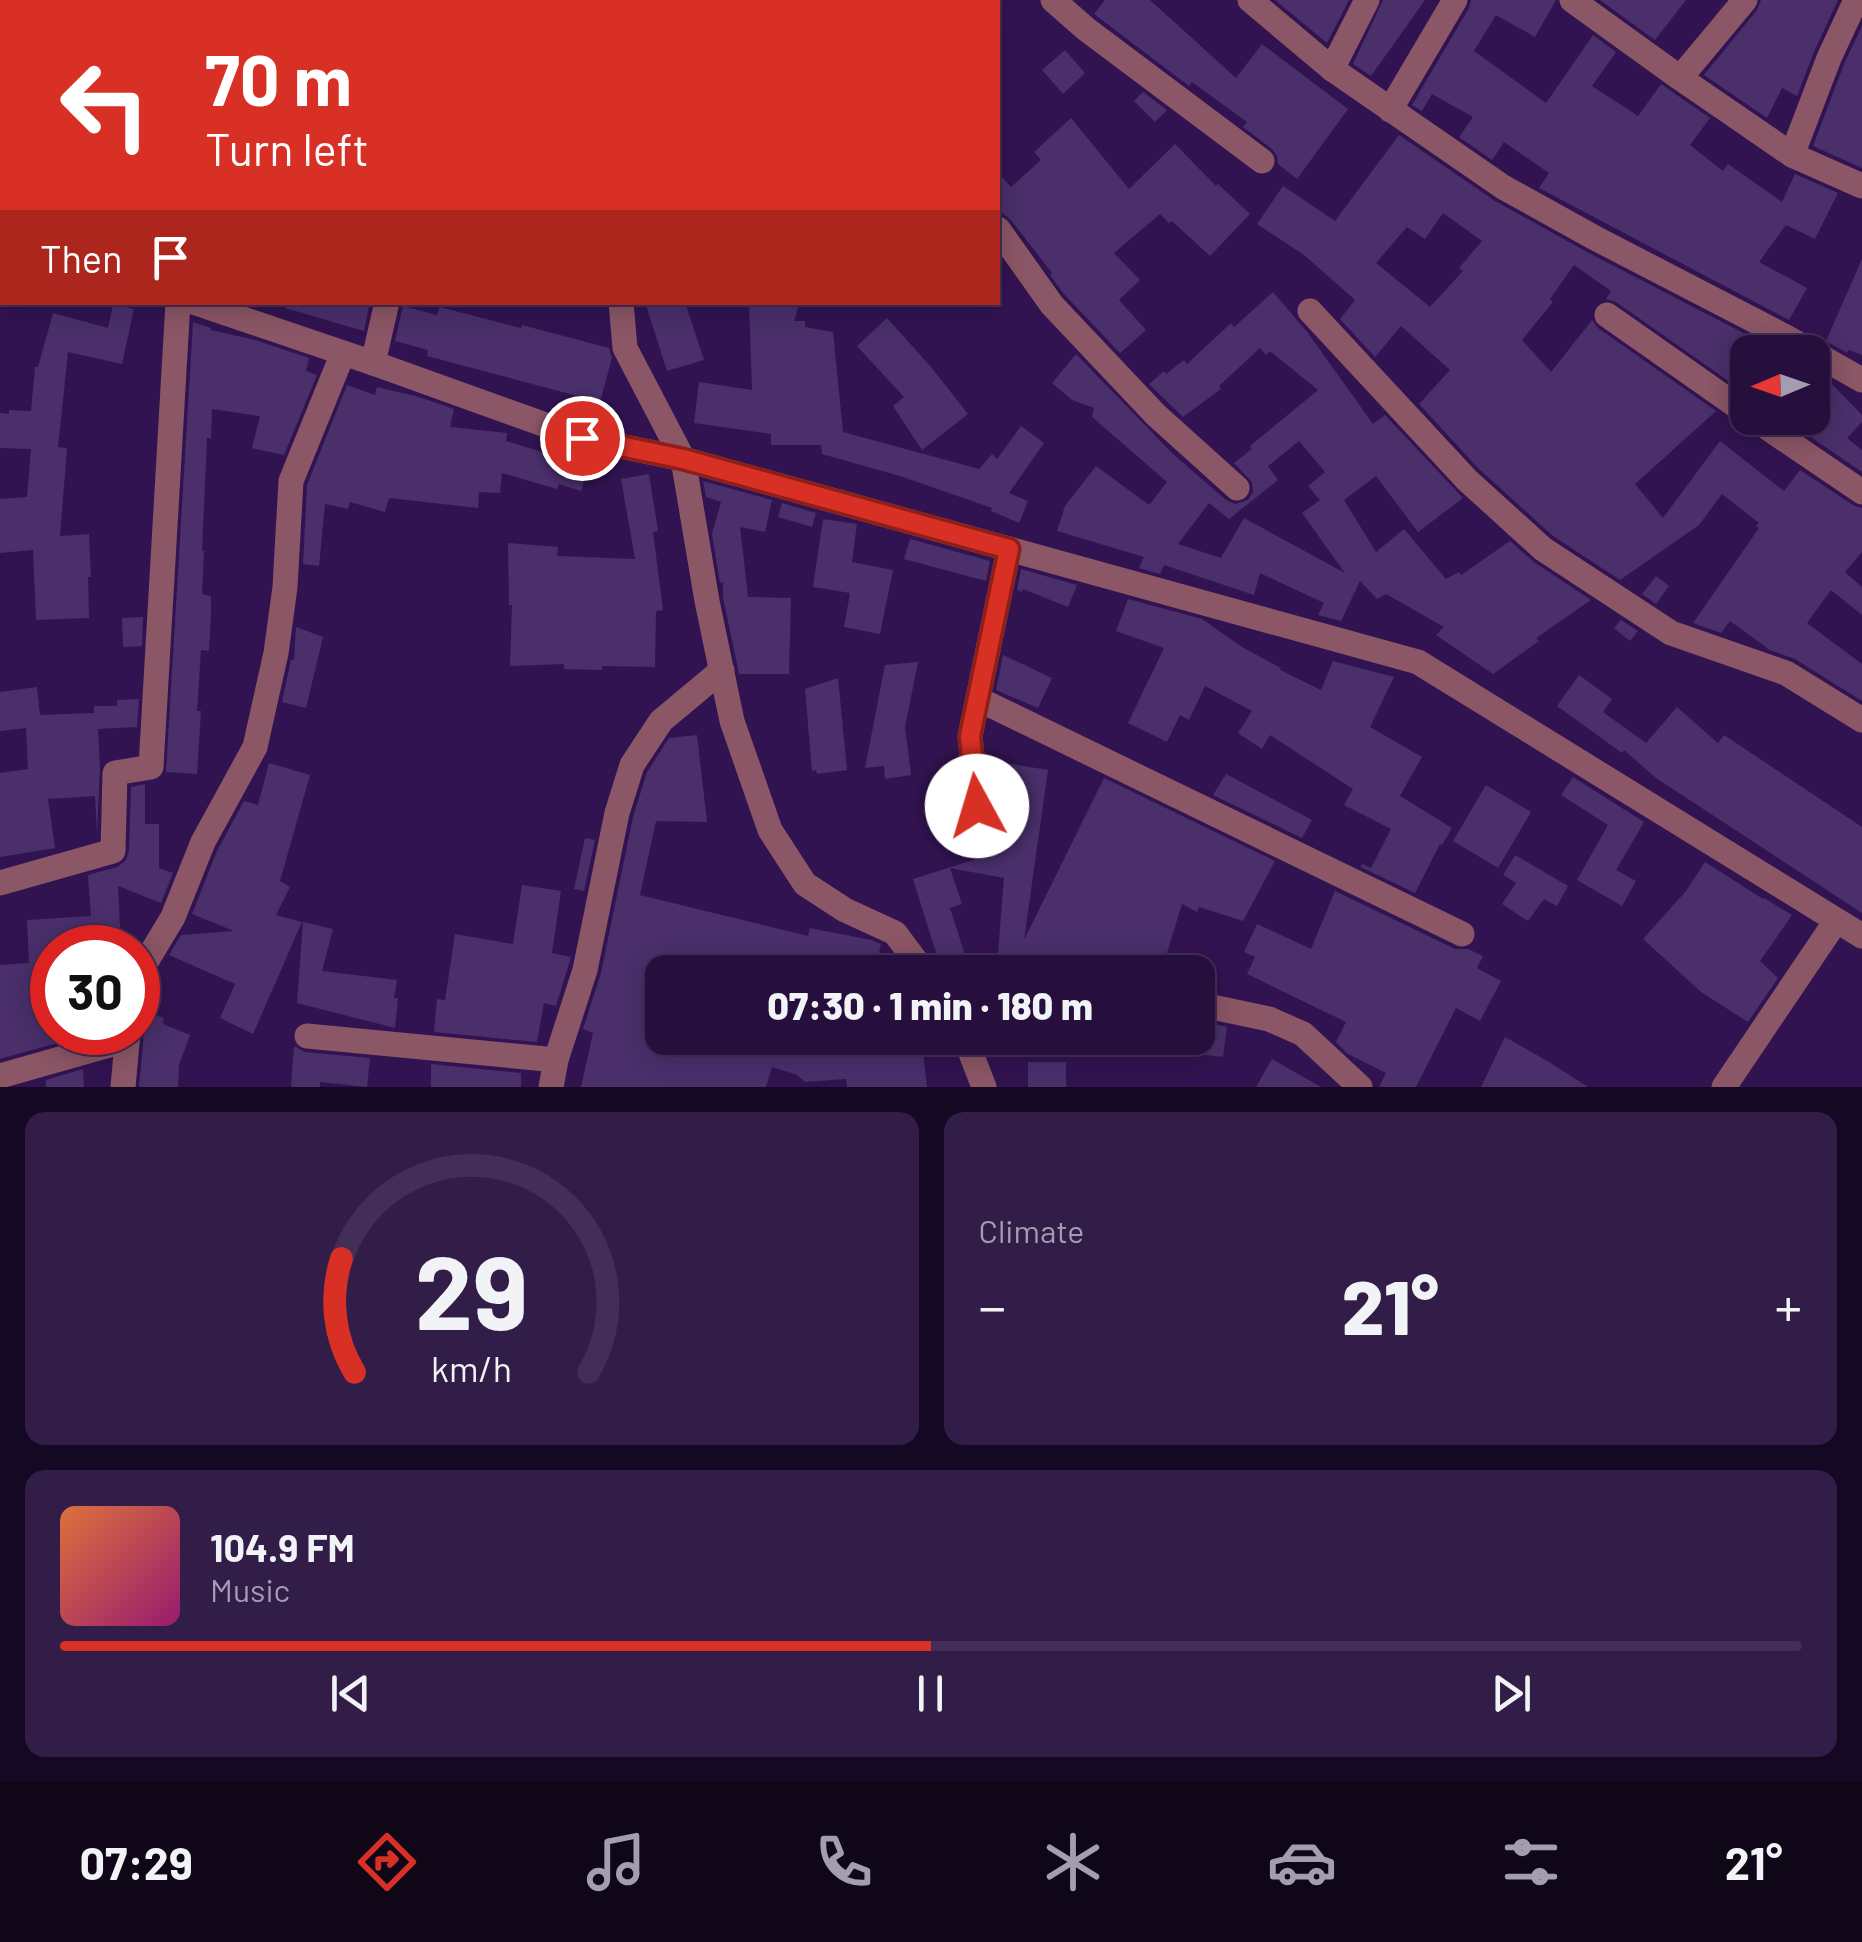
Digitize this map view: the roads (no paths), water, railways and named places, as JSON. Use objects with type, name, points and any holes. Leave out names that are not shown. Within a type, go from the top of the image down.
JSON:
[{"type":"street","points":[[1053,0],[1262,162]]},
{"type":"street","points":[[1250,0],[1332,69],[1504,187],[1862,380]]},
{"type":"street","points":[[1332,69],[1368,0]]},
{"type":"street","points":[[1390,110],[1455,0]]},
{"type":"street","points":[[1572,0],[1792,154],[1862,186]]},
{"type":"street","points":[[1680,78],[1745,0]]},
{"type":"street","points":[[1792,154],[1856,0]]},
{"type":"street","points":[[1000,233],[1052,305],[1156,414],[1237,488]]},
{"type":"street","points":[[0,883],[113,851],[115,773],[151,767],[178,305]]},
{"type":"street","points":[[202,305],[582,438],[683,459],[1418,662],[1862,936]]},
{"type":"street","points":[[373,363],[387,305]]},
{"type":"street","points":[[621,305],[625,348],[683,459],[732,722],[770,830],[805,884],[846,910],[895,932],[912,955]]},
{"type":"street","points":[[1310,310],[1467,480],[1543,549],[1671,633],[1786,673],[1862,720]]},
{"type":"street","points":[[1607,315],[1730,402]]},
{"type":"street","points":[[160,939],[204,842],[255,747],[276,653],[285,588],[291,482],[343,353]]},
{"type":"street","points":[[1778,435],[1862,492]]},
{"type":"street","points":[[977,806],[970,736],[1009,549]]},
{"type":"street","points":[[551,1087],[585,970],[632,765],[661,721],[722,670]]},
{"type":"street","points":[[978,699],[1462,934]]},
{"type":"street","points":[[1724,1087],[1836,921]]},
{"type":"street","points":[[1215,1008],[1268,1019],[1303,1034],[1360,1087]]},
{"type":"street","points":[[308,1036],[556,1060]]},
{"type":"street","points":[[0,1076],[67,1055]]},
{"type":"street","points":[[123,1087],[126,1055]]},
{"type":"street","points":[[972,1055],[984,1087]]}]
